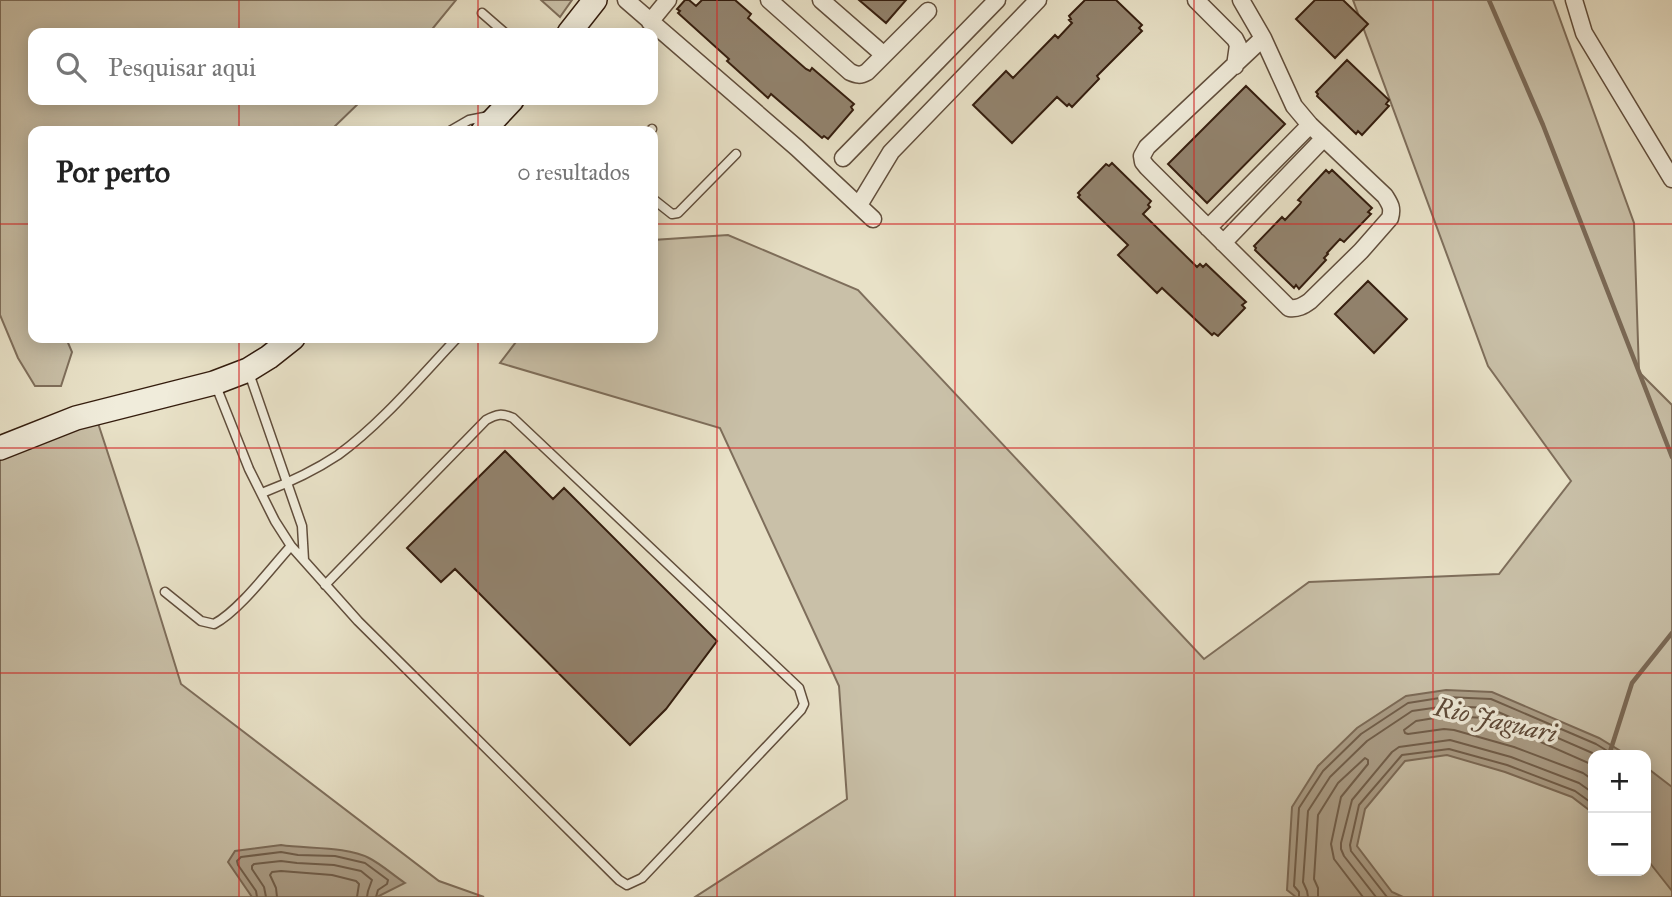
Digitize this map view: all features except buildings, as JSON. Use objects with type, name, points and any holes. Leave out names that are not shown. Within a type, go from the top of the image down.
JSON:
[{"type":"street","points":[[573,28],[595,0]]},
{"type":"street","points":[[627,0],[657,28]]},
{"type":"street","points":[[650,22],[668,0]]},
{"type":"street","points":[[769,0],[856,75],[862,75],[928,11]]},
{"type":"street","points":[[821,0],[884,55]]},
{"type":"street","points":[[843,158],[997,0]]},
{"type":"street","points":[[859,205],[891,152],[1038,0]]},
{"type":"street","points":[[1196,0],[1238,45],[1234,66]]},
{"type":"street","points":[[1241,0],[1263,38],[1294,106],[1391,205],[1390,218],[1361,251],[1310,301],[1295,309],[1289,308],[1147,167],[1142,156],[1147,147],[1263,38]]},
{"type":"street","points":[[1574,0],[1584,33],[1672,179]]},
{"type":"street","points":[[658,29],[736,94],[873,219]]},
{"type":"street","points":[[488,126],[506,107]]},
{"type":"street","points":[[1208,228],[1310,125]]},
{"type":"street","points":[[870,130],[891,152]]},
{"type":"street","points":[[1223,243],[1324,138]]},
{"type":"street","points":[[0,448],[76,418],[215,383],[248,370],[287,343]]},
{"type":"lane","points":[[482,13],[499,28]]},
{"type":"lane","points":[[459,126],[506,107]]},
{"type":"lane","points":[[658,203],[672,214],[678,213],[736,154]]},
{"type":"lane","points":[[261,493],[287,484],[339,454],[370,428],[452,343]]},
{"type":"lane","points":[[248,370],[302,526],[304,561]]},
{"type":"lane","points":[[215,383],[249,469],[290,546],[377,641],[627,885],[642,878],[804,704],[799,688],[513,418],[503,413],[486,420],[326,585]]},
{"type":"lane","points":[[164,592],[201,621],[214,624],[224,619],[290,546]]},
{"type":"shaded area","points":[[0,0],[456,0],[433,28],[28,28],[28,105],[357,105],[335,126],[28,126],[28,343],[68,343],[72,352],[61,386],[35,386],[18,358],[0,315]]},
{"type":"shaded area","points":[[541,0],[572,0],[560,17]]},
{"type":"shaded area","points":[[1353,0],[1553,0],[1634,223],[1639,372],[1672,405],[1672,897],[695,897],[847,799],[839,686],[720,428],[500,363],[515,343],[658,343],[658,240],[728,235],[858,290],[1204,659],[1309,582],[1499,574],[1571,481],[1488,366]]},
{"type":"shaded area","points":[[96,417],[181,684],[439,881],[484,897],[0,897],[0,458]]},
{"type":"water","name":"Rio Jaguari","points":[[1446,690],[1492,692],[1599,738],[1619,750],[1588,750],[1588,809],[1572,797],[1505,772],[1447,755],[1405,761],[1365,809],[1357,846],[1392,892],[1403,897],[1296,897],[1287,890],[1292,807],[1318,766],[1357,728],[1406,696]]},
{"type":"water","points":[[1651,771],[1672,787],[1672,891],[1651,864]]},
{"type":"water","points":[[281,845],[360,854],[378,863],[405,883],[377,897],[252,897],[228,862],[235,851]]},
{"type":"waterway","points":[[1489,0],[1543,125],[1672,457]]},
{"type":"waterway","points":[[1611,750],[1632,683],[1672,633]]}]
